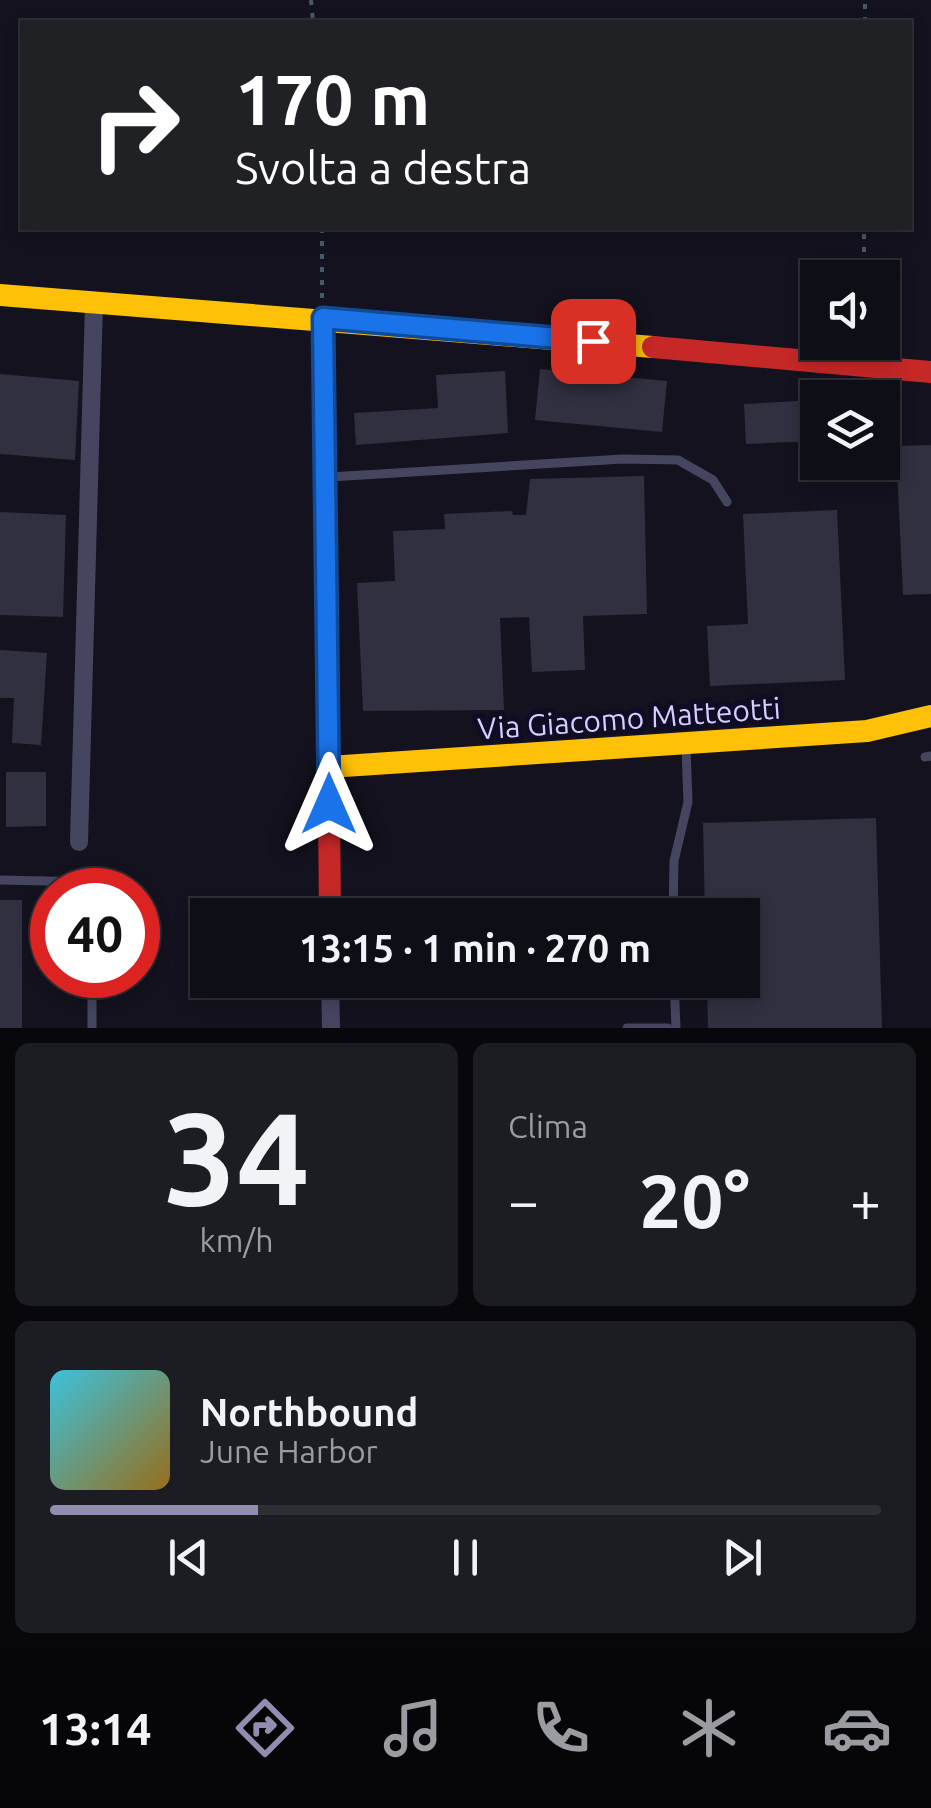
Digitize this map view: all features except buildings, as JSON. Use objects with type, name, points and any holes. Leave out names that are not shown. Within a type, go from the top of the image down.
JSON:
[{"type":"street","points":[[0,296],[323,318],[931,372]]},
{"type":"street","points":[[79,842],[94,303]]},
{"type":"street","points":[[323,318],[330,898]]},
{"type":"street","name":"Via Giacomo Matteotti","points":[[329,767],[867,731],[931,716]]},
{"type":"street","points":[[330,998],[330,1028]]},
{"type":"lane","points":[[327,477],[623,459],[678,460],[713,480],[728,502]]},
{"type":"lane","points":[[673,898],[674,861],[688,802],[686,746]]},
{"type":"lane","points":[[0,880],[30,881]]},
{"type":"lane","points":[[92,998],[92,1028]]},
{"type":"lane","points":[[627,1028],[672,1028],[673,998]]},
{"type":"path","points":[[322,230],[323,318]]},
{"type":"path","points":[[864,230],[864,260]]},
{"type":"traffic: slow","points":[[0,295],[653,347]]},
{"type":"traffic: slow","points":[[323,318],[328,703]]},
{"type":"traffic: slow","points":[[329,767],[867,731],[931,716]]},
{"type":"traffic: jam","points":[[653,347],[931,372]]},
{"type":"traffic: jam","points":[[328,703],[330,898]]},
{"type":"route","points":[[329,804],[323,318],[593,341]]}]
